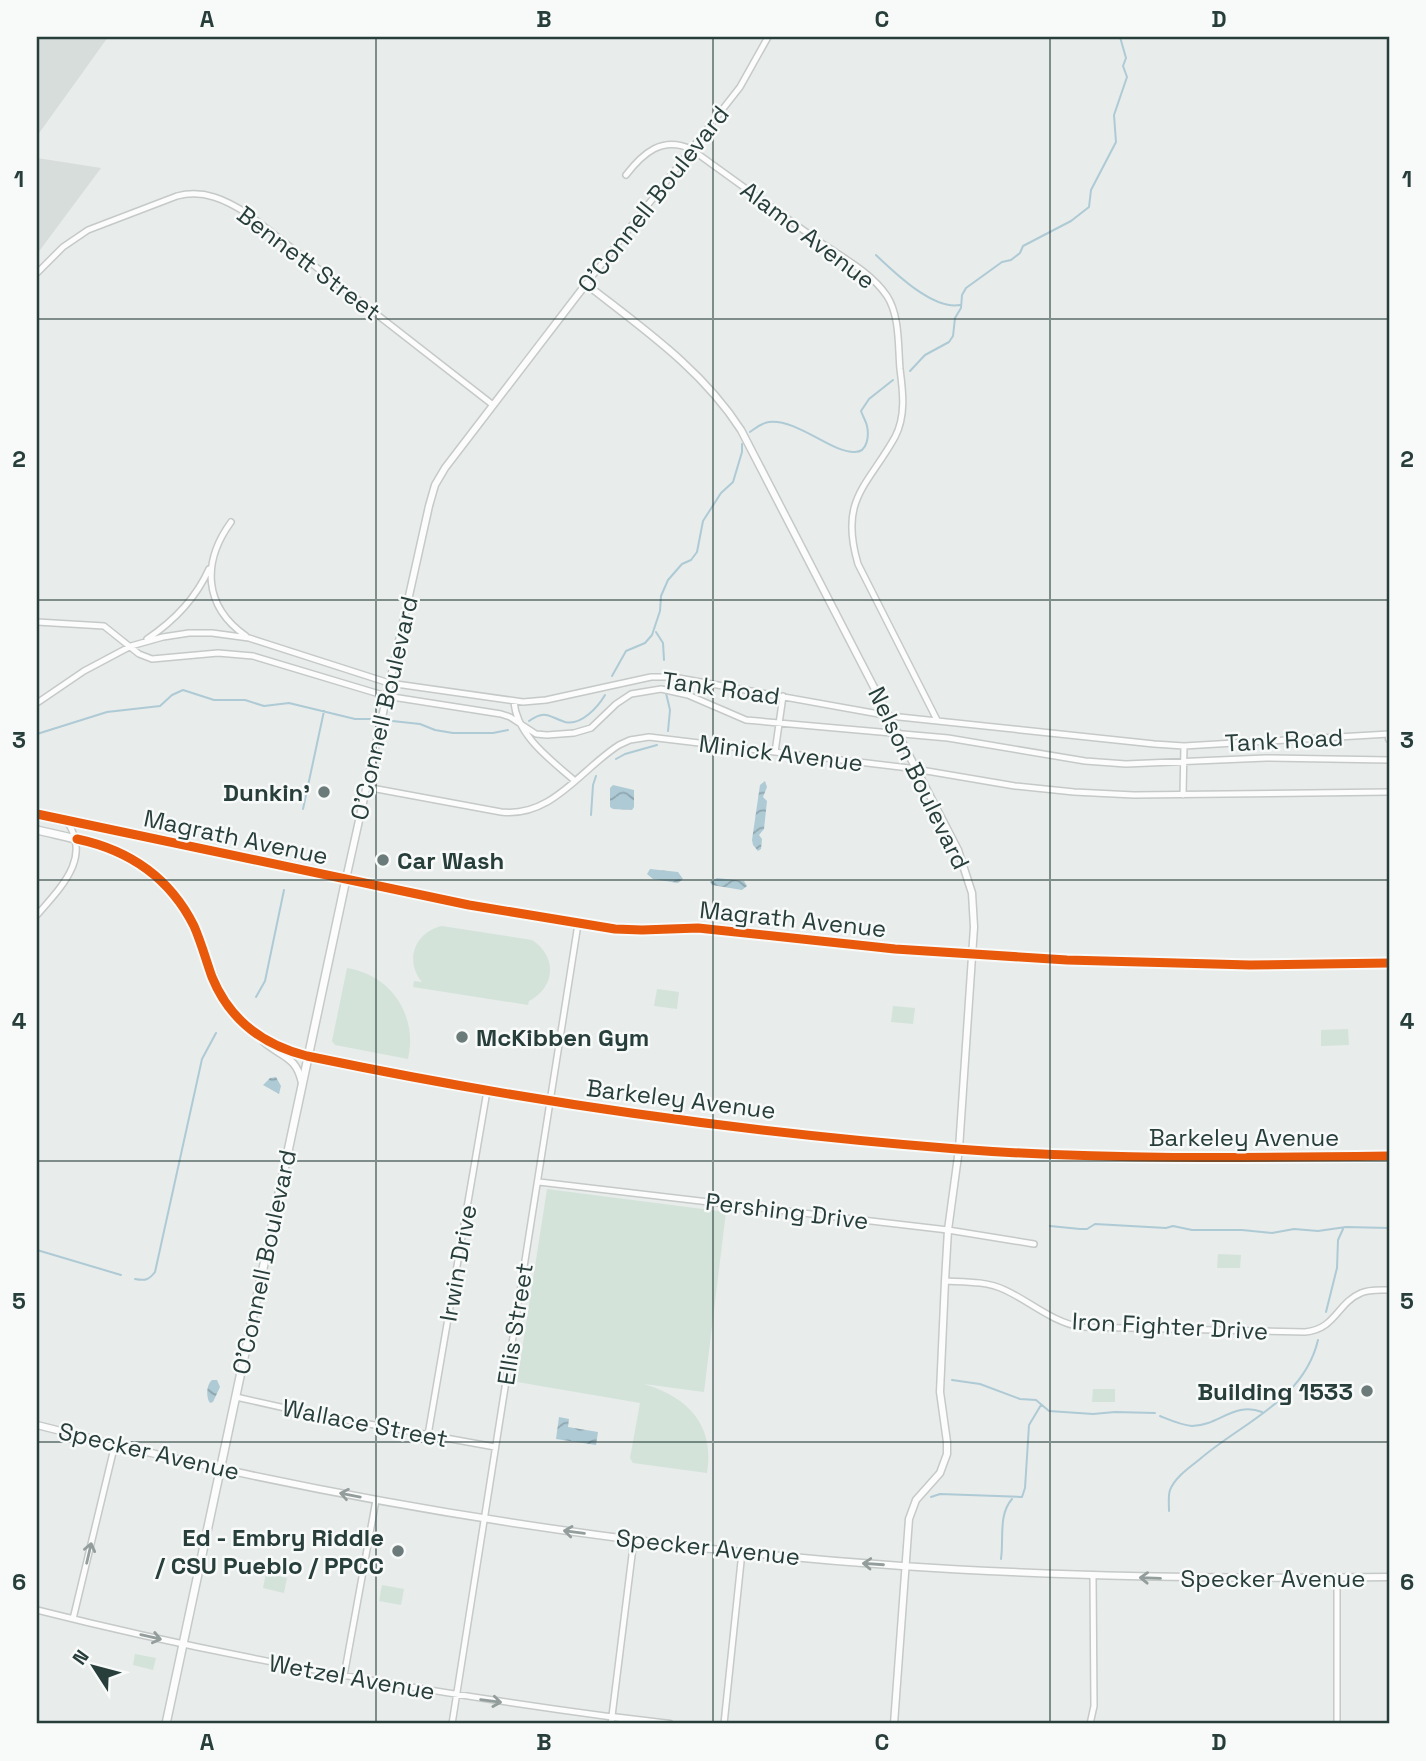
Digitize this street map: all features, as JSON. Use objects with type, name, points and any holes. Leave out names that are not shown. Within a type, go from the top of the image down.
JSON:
[{"type":"main road","name":"Magrath Avenue","points":[[37,814],[346,880],[578,924],[642,930],[698,928],[973,955],[1250,965],[1389,962]]},
{"type":"main road","name":"Barkeley Avenue","points":[[37,830],[102,845],[126,855],[149,870],[166,885],[194,927],[214,980],[225,1002],[240,1022],[276,1047],[307,1056],[551,1101],[764,1130],[959,1149],[1141,1156],[1389,1156]]},
{"type":"main road","name":"O'Connell Boulevard","points":[[166,1724],[346,880]]},
{"type":"street","name":"O'Connell Boulevard","points":[[346,880],[432,493],[445,468],[745,79],[768,37]]},
{"type":"street","points":[[626,175],[642,155],[655,148],[679,145],[691,149]]},
{"type":"street","name":"Alamo Avenue","points":[[691,149],[861,271],[882,290],[891,305],[902,386],[903,415],[895,436],[863,482],[858,494],[852,515],[853,540],[858,564],[937,720]]},
{"type":"street","name":"Bennett Street","points":[[37,272],[72,240],[102,223],[177,196],[197,193],[212,196],[235,206],[255,220],[493,405]]},
{"type":"street","name":"Nelson Boulevard","points":[[586,284],[678,357],[720,400],[735,420],[762,467],[890,716],[958,850],[968,877],[974,907],[973,955],[959,1149],[948,1230],[940,1392],[947,1454],[940,1474],[920,1496],[911,1511],[907,1526],[894,1724]]},
{"type":"street","points":[[143,641],[184,608],[202,584],[220,540],[232,522]]},
{"type":"street","points":[[212,563],[212,586],[216,602],[228,621],[249,638]]},
{"type":"street","points":[[37,622],[104,626],[139,654],[152,659],[218,653],[260,658],[386,696],[500,714],[536,734],[583,732],[631,694],[662,689],[688,695],[746,720],[948,738],[1085,761],[1126,764],[1320,757],[1389,760]]},
{"type":"street","name":"Tank Road","points":[[37,703],[85,671],[143,641],[189,633],[219,633],[249,638],[389,683],[514,701],[539,701],[662,676],[890,716],[1184,746],[1389,736]]},
{"type":"street","points":[[775,752],[783,696]]},
{"type":"street","points":[[514,701],[520,723],[545,755],[575,781]]},
{"type":"street","name":"Minick Avenue","points":[[366,787],[510,813],[539,807],[625,742],[658,737],[917,769],[1074,793],[1183,795],[1389,792]]},
{"type":"street","points":[[1183,795],[1184,746]]},
{"type":"street","points":[[37,915],[61,888],[75,859],[77,839],[66,820]]},
{"type":"street","name":"Ellis Street","points":[[452,1724],[578,924]]},
{"type":"street","points":[[260,1038],[294,1061],[302,1083]]},
{"type":"street","name":"Irwin Drive","points":[[428,1435],[487,1091]]},
{"type":"street","name":"Pershing Drive","points":[[539,1182],[948,1230],[1034,1244]]},
{"type":"street","name":"Iron Fighter Drive","points":[[945,1281],[980,1283],[1001,1288],[1056,1320],[1081,1326],[1305,1332],[1328,1324],[1360,1293],[1389,1290]]},
{"type":"street","name":"Wallace Street","points":[[236,1397],[495,1447]]},
{"type":"street","name":"Specker Avenue","points":[[37,1425],[220,1468],[376,1500],[484,1518],[742,1552],[905,1566],[1093,1576],[1224,1579],[1389,1577]]},
{"type":"street","points":[[73,1619],[115,1444]]},
{"type":"street","points":[[344,1675],[376,1500]]},
{"type":"street","points":[[612,1721],[635,1539]]},
{"type":"street","points":[[724,1724],[742,1552]]},
{"type":"street","points":[[1090,1724],[1094,1706],[1093,1576]]},
{"type":"street","points":[[1337,1578],[1337,1724]]},
{"type":"street","name":"Wetzel Avenue","points":[[37,1610],[183,1645],[457,1696],[612,1721],[670,1724]]},
{"type":"shaded area","points":[[37,37],[108,37],[37,136]]},
{"type":"shaded area","points":[[37,158],[101,168],[37,254]]},
{"type":"shaded area","points":[[442,926],[532,940],[546,954],[549,963],[550,971],[544,988],[528,1005],[413,987],[414,981],[422,982],[414,965],[415,948],[425,934]]},
{"type":"shaded area","points":[[347,968],[376,979],[398,1000],[409,1027],[408,1059],[335,1045],[332,1041]]},
{"type":"shaded area","points":[[657,989],[679,992],[677,1009],[654,1006]]},
{"type":"shaded area","points":[[893,1006],[915,1008],[913,1024],[891,1022]]},
{"type":"shaded area","points":[[1348,1029],[1349,1045],[1321,1046],[1321,1030]]},
{"type":"shaded area","points":[[547,1189],[726,1212],[704,1392],[644,1384],[673,1396],[695,1415],[707,1440],[707,1473],[633,1463],[630,1458],[640,1403],[517,1382]]},
{"type":"shaded area","points":[[1218,1254],[1241,1255],[1240,1268],[1217,1268]]},
{"type":"shaded area","points":[[1093,1389],[1115,1389],[1115,1402],[1092,1402]]},
{"type":"shaded area","points":[[266,1573],[287,1578],[284,1593],[263,1588]]},
{"type":"shaded area","points":[[382,1585],[404,1589],[401,1605],[379,1601]]},
{"type":"shaded area","points":[[135,1654],[156,1658],[153,1670],[133,1665]]},
{"type":"water","points":[[765,781],[767,787],[763,797],[767,801],[764,829],[759,835],[762,839],[761,849],[758,851],[752,840],[760,785]]},
{"type":"water","points":[[613,785],[634,790],[632,810],[610,807],[610,788]]},
{"type":"water","points":[[650,869],[678,872],[683,879],[678,883],[653,879],[647,874]]},
{"type":"water","points":[[717,878],[744,881],[747,886],[742,890],[712,885],[710,882]]},
{"type":"water","points":[[276,1077],[281,1086],[279,1094],[263,1085],[270,1078]]},
{"type":"water","points":[[212,1380],[217,1380],[220,1387],[210,1403],[207,1392]]},
{"type":"water","points":[[559,1417],[569,1419],[568,1427],[598,1432],[596,1445],[556,1439]]},
{"type":"waterway","points":[[910,371],[925,355],[949,342],[966,288],[1002,262],[1011,260],[1020,253],[1023,246],[1071,221],[1089,207],[1091,190],[1116,142],[1114,115],[1127,77],[1123,66],[1126,58],[1120,37]]},
{"type":"waterway","points":[[876,255],[915,289],[938,302],[960,305]]},
{"type":"waterway","points":[[750,432],[766,423],[780,422],[846,451],[859,451],[865,446],[868,434],[861,411],[869,399],[893,380]]},
{"type":"waterway","points":[[612,676],[626,651],[645,643],[652,635],[660,611],[661,596],[668,580],[697,552],[703,521],[721,493],[733,482],[742,444]]},
{"type":"waterway","points":[[656,632],[663,643],[664,660]]},
{"type":"waterway","points":[[37,734],[107,712],[160,706],[172,695],[183,690],[214,700],[245,700],[264,706],[289,703],[355,719],[378,719]]},
{"type":"waterway","points":[[666,693],[670,710],[668,731]]},
{"type":"waterway","points":[[529,721],[540,715],[565,722],[577,721],[593,710],[605,695]]},
{"type":"waterway","points":[[303,809],[324,711]]},
{"type":"waterway","points":[[383,720],[420,724],[453,733],[493,733],[508,730]]},
{"type":"waterway","points":[[616,759],[657,745]]},
{"type":"waterway","points":[[591,815],[596,776]]},
{"type":"waterway","points":[[256,997],[265,981],[284,890]]},
{"type":"waterway","points":[[135,1279],[146,1279],[155,1272],[202,1059],[216,1033]]},
{"type":"waterway","points":[[1050,1226],[1080,1229],[1087,1229],[1095,1224],[1166,1228],[1173,1226],[1192,1230],[1272,1233],[1294,1229],[1318,1231],[1346,1227],[1389,1228]]},
{"type":"waterway","points":[[1326,1312],[1337,1268],[1338,1240],[1343,1229]]},
{"type":"waterway","points":[[37,1250],[121,1275]]},
{"type":"waterway","points":[[1169,1511],[1172,1485],[1187,1469],[1286,1394],[1300,1379],[1311,1361],[1318,1340]]},
{"type":"waterway","points":[[952,1380],[980,1384],[1020,1399],[1036,1400],[1049,1411],[1093,1414],[1155,1413]]},
{"type":"waterway","points":[[931,1497],[940,1494],[1022,1497],[1025,1488],[1029,1425],[1041,1405]]},
{"type":"waterway","points":[[1160,1416],[1192,1426],[1243,1410],[1262,1412]]},
{"type":"waterway","points":[[1001,1559],[1003,1520],[1012,1499]]},
{"type":"cycle path","points":[[37,814],[469,905],[615,929],[698,928],[895,949],[1067,960],[1250,965],[1389,963]]},
{"type":"cycle path","points":[[77,839],[114,850],[160,880],[173,894],[194,926],[219,993],[238,1018],[262,1038],[307,1056],[550,1101],[712,1124],[875,1142],[1011,1153],[1119,1157],[1389,1156]]},
{"type":"place","name":"Dunkin'","points":[[324,792]]},
{"type":"place","name":"Car Wash","points":[[383,860]]},
{"type":"place","name":"McKibben Gym","points":[[462,1037]]},
{"type":"place","name":"Building 1533","points":[[1367,1391]]},
{"type":"place","name":"Ed - Embry Riddle / CSU Pueblo / PPCC","points":[[398,1551]]}]
